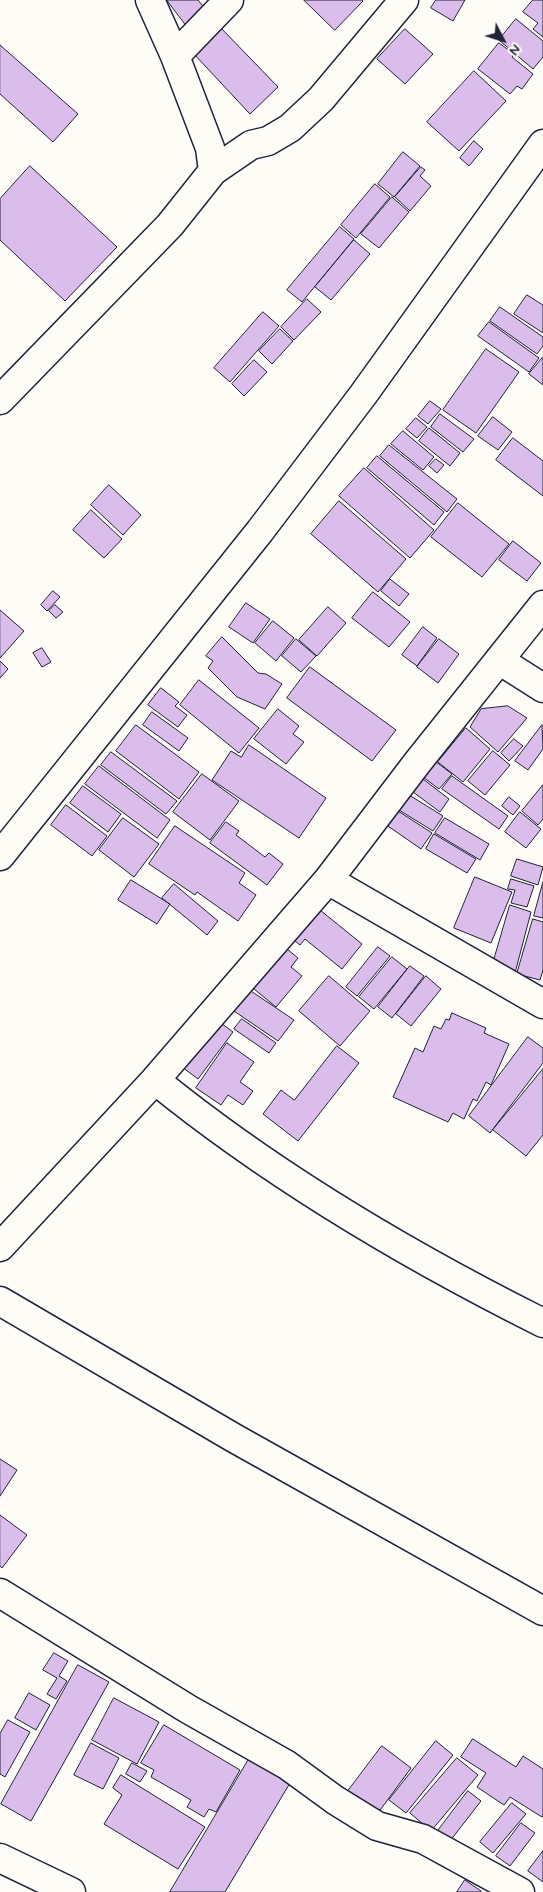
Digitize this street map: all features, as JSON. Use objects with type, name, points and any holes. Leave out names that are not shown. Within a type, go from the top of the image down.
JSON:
[{"type":"street","points":[[150,0],[175,56],[210,148],[213,170]]},
{"type":"street","points":[[175,56],[229,0]]},
{"type":"street","points":[[0,400],[170,225],[213,170],[251,145],[268,141],[290,128],[321,99],[404,0]]},
{"type":"street","points":[[0,856],[272,516],[369,387],[543,144]]},
{"type":"street","points":[[0,1247],[155,1080],[328,880],[417,763],[543,605]]},
{"type":"street","points":[[499,660],[543,688]]},
{"type":"street","points":[[328,880],[543,1004]]},
{"type":"street","points":[[155,1080],[205,1120],[296,1182],[440,1270],[543,1323]]},
{"type":"street","points":[[0,1301],[234,1438],[543,1611]]},
{"type":"street","points":[[0,1592],[188,1709],[287,1765],[335,1800],[377,1826],[424,1839],[520,1892]]},
{"type":"street","points":[[0,1858],[71,1892]]},
{"type":"building","points":[[167,0],[198,0],[206,10],[186,25]]},
{"type":"building","points":[[304,0],[362,0],[363,1],[335,30]]},
{"type":"building","points":[[436,0],[465,0],[453,21],[431,8]]},
{"type":"building","points":[[533,0],[543,0],[543,37],[533,29],[538,23],[523,12]]},
{"type":"building","points":[[516,19],[543,41],[543,57],[533,69],[499,40]]},
{"type":"building","points":[[220,27],[278,87],[250,114],[193,53]]},
{"type":"building","points":[[405,29],[433,54],[405,84],[377,59]]},
{"type":"building","points":[[499,43],[514,54],[512,57],[533,74],[522,89],[517,86],[510,94],[478,69]]},
{"type":"building","points":[[0,45],[78,114],[53,142],[0,94]]},
{"type":"building","points":[[474,71],[506,101],[459,151],[427,122]]},
{"type":"building","points":[[474,141],[483,149],[469,166],[460,158]]},
{"type":"building","points":[[403,152],[420,166],[394,197],[378,184]]},
{"type":"building","points":[[30,166],[117,247],[65,301],[0,240],[0,199]]},
{"type":"building","points":[[421,167],[425,170],[420,176],[431,186],[410,211],[395,197]]},
{"type":"building","points":[[375,184],[390,197],[356,238],[341,225]]},
{"type":"building","points":[[392,197],[409,212],[379,248],[361,234]]},
{"type":"building","points":[[340,227],[354,239],[302,302],[287,290]]},
{"type":"building","points":[[354,240],[370,254],[331,300],[315,287]]},
{"type":"building","points":[[527,295],[543,305],[543,333],[514,314]]},
{"type":"building","points":[[307,299],[321,312],[294,340],[281,327]]},
{"type":"building","points":[[500,307],[543,337],[543,346],[537,354],[490,321]]},
{"type":"building","points":[[263,312],[279,326],[230,382],[214,368]]},
{"type":"building","points":[[489,322],[539,358],[529,372],[478,336]]},
{"type":"building","points":[[280,329],[293,341],[272,364],[259,351]]},
{"type":"building","points":[[486,349],[519,372],[476,433],[443,410]]},
{"type":"building","points":[[543,357],[543,385],[529,374]]},
{"type":"building","points":[[254,360],[267,372],[244,396],[232,384]]},
{"type":"building","points":[[430,401],[441,409],[428,424],[418,416]]},
{"type":"building","points":[[440,414],[474,439],[463,452],[431,427]]},
{"type":"building","points":[[493,417],[512,432],[498,450],[478,436]]},
{"type":"building","points":[[416,418],[427,427],[417,438],[406,429]]},
{"type":"building","points":[[429,428],[460,453],[450,466],[419,441]]},
{"type":"building","points":[[403,431],[434,457],[423,470],[391,444]]},
{"type":"building","points":[[513,438],[543,461],[543,496],[496,460]]},
{"type":"building","points":[[389,445],[457,499],[447,512],[380,456]]},
{"type":"building","points":[[377,456],[444,512],[434,525],[367,468]]},
{"type":"building","points":[[436,459],[444,465],[437,473],[429,466]]},
{"type":"building","points":[[364,468],[434,530],[410,558],[339,496]]},
{"type":"building","points":[[109,485],[141,515],[123,535],[91,505]]},
{"type":"building","points":[[339,501],[406,559],[378,592],[311,534]]},
{"type":"building","points":[[458,503],[509,544],[482,577],[431,537]]},
{"type":"building","points":[[91,510],[122,539],[104,558],[73,530]]},
{"type":"building","points":[[513,541],[541,563],[527,581],[499,560]]},
{"type":"building","points":[[390,579],[409,594],[399,606],[381,591]]},
{"type":"building","points":[[53,591],[60,597],[47,611],[41,605]]},
{"type":"building","points":[[373,592],[410,622],[389,647],[352,618]]},
{"type":"building","points":[[246,603],[270,619],[253,643],[229,627]]},
{"type":"building","points":[[55,605],[63,612],[56,618],[49,611]]},
{"type":"building","points":[[328,607],[346,623],[317,656],[299,640]]},
{"type":"building","points":[[0,610],[24,631],[0,658]]},
{"type":"building","points":[[273,621],[294,638],[276,661],[255,643]]},
{"type":"building","points":[[423,627],[437,638],[417,666],[402,655]]},
{"type":"building","points":[[222,637],[258,673],[266,674],[282,684],[265,709],[237,697],[208,668],[213,661],[206,656]]},
{"type":"building","points":[[296,639],[316,656],[301,672],[282,656]]},
{"type":"building","points":[[439,639],[459,654],[438,683],[417,667]]},
{"type":"building","points":[[42,648],[51,662],[42,667],[33,653]]},
{"type":"building","points":[[0,661],[8,669],[0,678]]},
{"type":"building","points":[[310,667],[396,730],[372,761],[287,698]]},
{"type":"building","points":[[199,680],[259,728],[239,753],[180,705]]},
{"type":"building","points":[[161,688],[179,702],[175,706],[187,715],[178,727],[148,705]]},
{"type":"building","points":[[508,706],[527,718],[498,752],[470,727],[481,709]]},
{"type":"building","points":[[278,709],[299,726],[293,734],[304,742],[286,764],[254,739]]},
{"type":"building","points":[[152,712],[188,738],[179,751],[143,725]]},
{"type":"building","points":[[136,725],[199,772],[179,799],[116,751]]},
{"type":"building","points":[[542,725],[543,749],[528,770],[515,761]]},
{"type":"building","points":[[466,728],[490,749],[463,782],[438,762]]},
{"type":"building","points":[[514,739],[523,746],[509,761],[501,753]]},
{"type":"building","points":[[249,745],[326,798],[299,838],[212,780],[231,751],[241,757]]},
{"type":"building","points":[[493,751],[510,765],[485,795],[468,781]]},
{"type":"building","points":[[111,752],[177,801],[166,814],[101,765]]},
{"type":"building","points":[[435,761],[452,774],[439,789],[423,777]]},
{"type":"building","points":[[99,766],[170,820],[157,838],[85,784]]},
{"type":"building","points":[[202,774],[239,801],[210,840],[173,812]]},
{"type":"building","points":[[452,776],[508,816],[499,829],[442,789]]},
{"type":"building","points":[[423,779],[449,799],[440,812],[413,792]]},
{"type":"building","points":[[543,785],[543,819],[538,825],[522,811]]},
{"type":"building","points":[[83,786],[121,814],[108,832],[70,803]]},
{"type":"building","points":[[409,795],[443,816],[433,831],[399,810]]},
{"type":"building","points":[[509,797],[520,806],[513,815],[502,806]]},
{"type":"building","points":[[66,805],[107,836],[92,856],[51,825]]},
{"type":"building","points":[[395,809],[432,833],[421,849],[385,824]]},
{"type":"building","points":[[520,812],[541,829],[526,848],[505,832]]},
{"type":"building","points":[[123,818],[159,844],[134,877],[99,850]]},
{"type":"building","points":[[445,818],[489,844],[480,860],[435,833]]},
{"type":"building","points":[[226,822],[239,831],[236,835],[265,857],[269,853],[283,864],[267,885],[210,843]]},
{"type":"building","points":[[175,826],[245,873],[239,883],[256,895],[238,921],[197,892],[195,895],[149,864]]},
{"type":"building","points":[[434,834],[476,859],[467,873],[426,849]]},
{"type":"building","points":[[517,859],[543,867],[538,885],[511,876]]},
{"type":"building","points":[[475,877],[512,892],[491,943],[454,928]]},
{"type":"building","points":[[511,879],[534,886],[527,907],[511,903],[515,890],[508,889]]},
{"type":"building","points":[[131,880],[170,904],[157,924],[118,900]]},
{"type":"building","points":[[543,882],[543,918],[534,916]]},
{"type":"building","points":[[174,884],[218,921],[207,935],[162,898]]},
{"type":"building","points":[[510,905],[531,912],[515,973],[492,967]]},
{"type":"building","points":[[315,906],[362,944],[342,969],[305,939],[300,945],[290,937]]},
{"type":"building","points":[[533,919],[543,922],[543,970],[540,980],[517,974]]},
{"type":"building","points":[[281,944],[298,958],[291,967],[302,976],[276,1007],[248,984]]},
{"type":"building","points":[[378,947],[390,956],[357,996],[346,987]]},
{"type":"building","points":[[392,957],[407,969],[374,1009],[359,997]]},
{"type":"building","points":[[410,966],[424,976],[392,1018],[378,1007]]},
{"type":"building","points":[[329,976],[370,1011],[340,1046],[299,1011]]},
{"type":"building","points":[[426,976],[441,989],[411,1026],[396,1014]]},
{"type":"building","points":[[245,987],[294,1020],[278,1041],[231,1009]]},
{"type":"building","points":[[452,1013],[486,1028],[484,1033],[509,1044],[491,1085],[486,1082],[477,1101],[473,1099],[464,1119],[453,1113],[448,1122],[393,1097],[415,1048],[423,1052],[434,1026],[441,1029],[446,1019],[449,1020]]},
{"type":"building","points":[[242,1019],[276,1043],[269,1053],[234,1029]]},
{"type":"building","points":[[217,1020],[233,1032],[198,1079],[182,1067]]},
{"type":"building","points":[[528,1037],[543,1048],[543,1063],[490,1133],[469,1116]]},
{"type":"building","points":[[227,1043],[254,1062],[240,1082],[253,1091],[243,1105],[228,1095],[221,1105],[196,1088]]},
{"type":"building","points":[[337,1046],[359,1063],[298,1141],[263,1114],[281,1090],[294,1100]]},
{"type":"building","points":[[543,1069],[543,1135],[526,1156],[493,1130]]},
{"type":"building","points":[[0,1459],[17,1470],[0,1496]]},
{"type":"building","points":[[0,1515],[27,1535],[2,1568],[0,1566]]},
{"type":"building","points":[[54,1653],[68,1661],[59,1676],[67,1681],[56,1699],[47,1694],[57,1678],[43,1670]]},
{"type":"building","points":[[78,1665],[109,1682],[31,1821],[1,1804]]},
{"type":"building","points":[[29,1693],[50,1705],[36,1730],[15,1718]]},
{"type":"building","points":[[114,1698],[159,1722],[137,1764],[92,1740]]},
{"type":"building","points":[[8,1720],[30,1732],[5,1777],[0,1774],[0,1734]]},
{"type":"building","points":[[164,1725],[240,1770],[216,1812],[209,1809],[204,1817],[187,1807],[191,1800],[151,1777],[154,1770],[141,1763]]},
{"type":"building","points":[[473,1739],[516,1767],[523,1756],[543,1769],[542,1817],[510,1797],[504,1805],[477,1787],[486,1773],[461,1757]]},
{"type":"building","points":[[436,1741],[453,1755],[406,1813],[389,1800]]},
{"type":"building","points":[[91,1743],[119,1758],[103,1789],[74,1775]]},
{"type":"building","points":[[382,1746],[411,1768],[375,1817],[345,1795]]},
{"type":"building","points":[[457,1758],[478,1775],[431,1831],[410,1813]]},
{"type":"building","points":[[249,1759],[290,1783],[225,1892],[170,1892]]},
{"type":"building","points":[[132,1763],[147,1771],[140,1782],[126,1774]]},
{"type":"building","points":[[121,1775],[205,1827],[178,1869],[104,1824],[122,1795],[113,1788]]},
{"type":"building","points":[[468,1791],[481,1801],[450,1841],[437,1832]]},
{"type":"building","points":[[512,1803],[526,1814],[493,1853],[480,1842]]},
{"type":"building","points":[[521,1823],[535,1833],[510,1866],[496,1856]]},
{"type":"building","points":[[543,1851],[543,1882],[528,1871]]},
{"type":"building","points":[[465,1880],[481,1891],[481,1892],[457,1892]]}]
